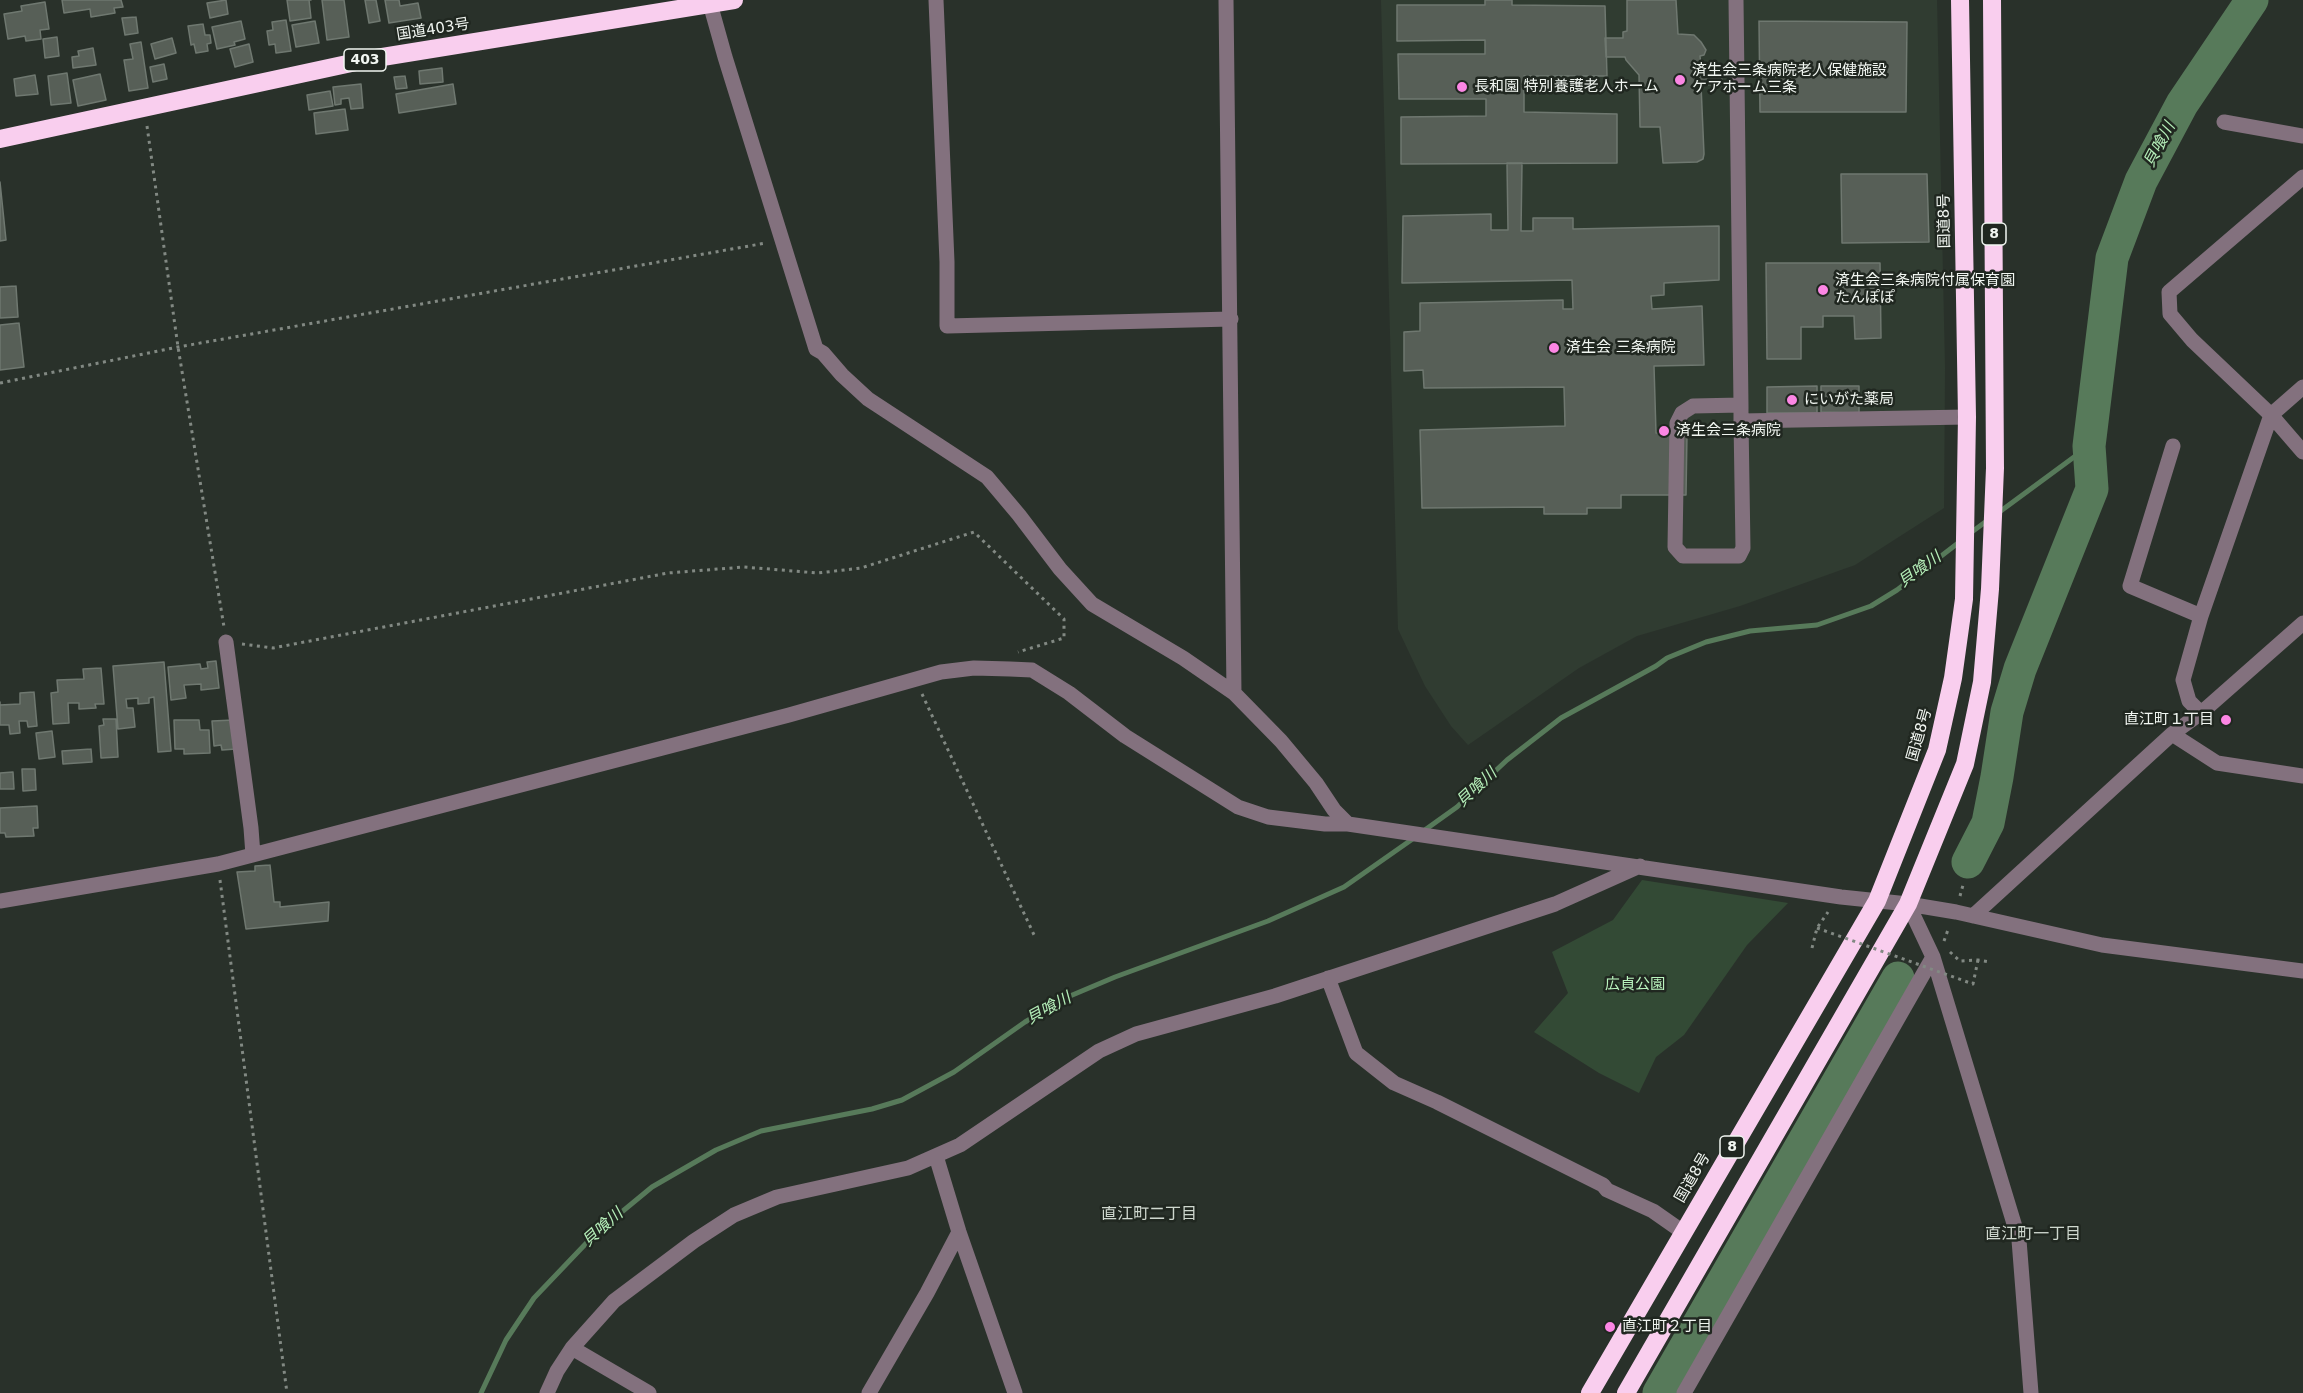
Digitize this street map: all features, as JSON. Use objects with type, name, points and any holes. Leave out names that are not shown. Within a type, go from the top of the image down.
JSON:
[{"type":"highway","name":"国道403号","points":[[0,139],[370,59],[710,2],[734,0]]},
{"type":"highway","name":"国道8号","points":[[1590,1393],[1877,901],[1937,750],[1953,678],[1964,599],[1967,417],[1959,0]]},
{"type":"highway","name":"8","points":[[1626,1393],[1908,904],[1965,764],[1982,682],[1990,589],[1995,468],[1992,0]]},
{"type":"street","points":[[936,0],[947,262],[947,326],[1231,319]]},
{"type":"street","points":[[1226,0],[1234,693]]},
{"type":"street","points":[[1736,0],[1743,548],[1739,556],[1683,556],[1675,547],[1677,423],[1682,413],[1694,406],[1741,405]]},
{"type":"street","points":[[710,2],[724,57],[816,349],[823,352],[842,375],[868,399],[987,477],[1060,569],[1092,604],[1183,658],[1234,693],[1281,741],[1316,783],[1334,810],[1351,825]]},
{"type":"street","points":[[2224,122],[2303,136]]},
{"type":"street","points":[[2303,177],[2169,292],[2169,314],[2192,340],[2271,415],[2303,452]]},
{"type":"street","points":[[2201,713],[2189,701],[2183,680],[2201,616],[2271,415],[2303,387]]},
{"type":"street","points":[[1741,421],[1967,417]]},
{"type":"street","points":[[2173,446],[2130,585],[2201,616]]},
{"type":"street","points":[[1973,916],[2172,734],[2201,713],[2303,623]]},
{"type":"street","points":[[226,642],[253,855]]},
{"type":"street","points":[[0,901],[218,864],[789,715],[915,678],[974,668],[1010,669],[1032,670],[1069,693],[1125,736],[1238,807],[1268,817],[1351,825],[1491,844],[1908,904],[2102,945],[2303,971]]},
{"type":"street","points":[[2172,734],[2217,763],[2303,776]]},
{"type":"street","points":[[547,1393],[557,1371],[572,1348],[614,1301],[694,1241],[734,1215],[777,1197],[908,1168],[936,1156],[960,1145],[1099,1052],[1136,1034],[1275,996],[1556,904],[1640,866]]},
{"type":"street","points":[[1908,904],[1934,957],[2019,1240],[2031,1393]]},
{"type":"street","points":[[1684,1393],[1934,957]]},
{"type":"street","points":[[1328,978],[1356,1053],[1394,1083],[1603,1185],[1607,1190],[1653,1211],[1683,1232]]},
{"type":"street","points":[[936,1156],[959,1232],[1015,1393]]},
{"type":"street","points":[[869,1393],[927,1293],[959,1232]]},
{"type":"street","points":[[572,1348],[649,1393]]},
{"type":"path","points":[[144,107],[178,347],[226,642],[273,648],[668,573],[744,567],[818,573],[861,568],[974,532],[1064,619],[1064,638],[1018,651],[1010,669]]},
{"type":"path","points":[[0,383],[178,347],[782,240]]},
{"type":"path","points":[[915,678],[1035,937]]},
{"type":"path","points":[[218,864],[287,1393]]},
{"type":"path","points":[[1812,948],[1817,928],[1824,916]]},
{"type":"path","points":[[1817,928],[1973,984],[1978,960]]},
{"type":"path","points":[[1960,962],[1978,960],[1990,962]]},
{"type":"shaded area","points":[[1381,0],[1937,0],[1945,368],[1944,508],[1855,565],[1740,606],[1637,636],[1579,668],[1468,745],[1451,726],[1425,686],[1398,629]]},
{"type":"green space","name":"広貞公園","points":[[1642,880],[1788,903],[1747,945],[1684,1035],[1656,1057],[1639,1093],[1599,1073],[1534,1032],[1568,993],[1552,952],[1613,920]]},
{"type":"building","points":[[62,0],[121,0],[123,7],[114,8],[115,13],[91,17],[90,9],[64,13]]},
{"type":"building","points":[[226,0],[228,14],[210,18],[207,3]]},
{"type":"building","points":[[287,0],[309,0],[311,18],[290,21]]},
{"type":"building","points":[[322,0],[344,0],[349,37],[327,40]]},
{"type":"building","points":[[365,0],[376,0],[380,21],[369,23]]},
{"type":"building","points":[[385,0],[399,0],[400,6],[418,3],[421,18],[389,23]]},
{"type":"building","name":"長和園 特別養護老人ホーム","points":[[1485,0],[1512,0],[1512,5],[1605,6],[1607,76],[1524,76],[1524,112],[1617,114],[1617,163],[1401,164],[1401,117],[1486,116],[1486,99],[1399,99],[1398,54],[1485,54],[1485,40],[1397,41],[1397,5],[1485,5]]},
{"type":"building","name":"済生会三条病院老人保健施設 ケアホーム三条","points":[[1627,0],[1676,0],[1678,34],[1694,35],[1701,42],[1706,50],[1704,55],[1700,56],[1701,67],[1721,66],[1722,84],[1701,85],[1704,154],[1703,159],[1697,162],[1663,163],[1660,127],[1640,127],[1639,75],[1625,57],[1606,57],[1605,38],[1623,38],[1623,32],[1627,31]]},
{"type":"building","points":[[45,2],[49,29],[40,30],[41,39],[26,41],[25,36],[8,39],[4,14],[22,11],[21,6]]},
{"type":"building","points":[[136,17],[138,33],[125,35],[122,18]]},
{"type":"building","points":[[286,20],[291,51],[276,53],[275,44],[269,45],[267,31],[273,30],[272,22]]},
{"type":"building","points":[[241,21],[245,39],[234,42],[235,45],[217,49],[212,27]]},
{"type":"building","points":[[315,21],[319,43],[296,47],[292,25]]},
{"type":"building","points":[[1759,21],[1907,22],[1906,112],[1760,112]]},
{"type":"building","points":[[203,24],[205,35],[210,35],[211,43],[207,44],[208,51],[196,53],[194,44],[191,45],[188,26]]},
{"type":"building","points":[[57,37],[59,56],[45,58],[43,39]]},
{"type":"building","points":[[172,38],[176,53],[155,59],[151,44]]},
{"type":"building","points":[[141,42],[148,88],[129,91],[124,60],[133,59],[130,44]]},
{"type":"building","points":[[249,44],[253,62],[235,67],[230,49]]},
{"type":"building","points":[[93,48],[96,65],[73,68],[72,57],[79,56],[78,51]]},
{"type":"building","points":[[164,64],[167,79],[153,82],[150,67]]},
{"type":"building","points":[[442,68],[443,82],[420,84],[419,71]]},
{"type":"building","points":[[67,73],[71,103],[51,105],[48,76]]},
{"type":"building","points":[[100,74],[106,100],[78,106],[73,80]]},
{"type":"building","points":[[35,75],[38,94],[16,96],[14,79]]},
{"type":"building","points":[[405,76],[407,88],[396,89],[394,77]]},
{"type":"building","points":[[361,84],[363,108],[351,109],[349,98],[341,99],[341,104],[335,105],[333,87]]},
{"type":"building","points":[[453,84],[456,104],[399,113],[396,94]]},
{"type":"building","points":[[330,91],[333,106],[309,110],[307,95]]},
{"type":"building","points":[[345,109],[348,130],[316,134],[314,113]]},
{"type":"building","name":"済生会 三条病院","points":[[1507,163],[1522,163],[1521,231],[1533,231],[1533,218],[1573,218],[1573,229],[1719,226],[1719,280],[1664,283],[1664,295],[1651,296],[1652,309],[1702,306],[1704,365],[1654,366],[1656,433],[1687,434],[1686,495],[1621,495],[1621,508],[1587,508],[1587,514],[1544,514],[1544,507],[1422,508],[1420,430],[1565,426],[1564,387],[1424,388],[1423,370],[1404,371],[1404,332],[1420,331],[1420,303],[1563,300],[1563,309],[1573,309],[1572,280],[1402,283],[1403,216],[1491,214],[1491,230],[1508,230]]},
{"type":"building","points":[[1841,174],[1927,174],[1929,242],[1842,243]]},
{"type":"building","points":[[0,182],[6,240],[0,241]]},
{"type":"building","name":"済生会三条病院付属保育園 たんぽぽ","points":[[1766,263],[1880,263],[1881,338],[1855,339],[1854,316],[1823,316],[1823,327],[1801,327],[1801,359],[1767,359]]},
{"type":"building","points":[[16,286],[18,317],[0,318],[0,287]]},
{"type":"building","points":[[19,323],[24,367],[0,370],[0,325]]},
{"type":"building","name":"にいがた薬局","points":[[1817,386],[1817,413],[1767,413],[1767,387]]},
{"type":"building","points":[[1821,386],[1859,386],[1859,413],[1821,412]]},
{"type":"building","points":[[216,661],[219,688],[201,690],[201,684],[184,685],[186,698],[171,700],[168,667],[200,664],[201,669],[208,668],[207,662]]},
{"type":"building","points":[[164,662],[171,751],[158,752],[154,697],[149,698],[149,703],[138,704],[138,698],[126,699],[127,708],[133,708],[135,727],[118,729],[113,666]]},
{"type":"building","points":[[101,668],[104,704],[95,704],[96,708],[79,709],[79,703],[68,703],[69,723],[53,724],[51,693],[58,692],[57,680],[84,679],[83,669]]},
{"type":"building","points":[[34,692],[37,726],[28,727],[27,721],[19,721],[20,733],[10,734],[9,725],[0,725],[0,705],[20,704],[20,693]]},
{"type":"building","points":[[103,719],[116,719],[118,757],[101,758],[99,726],[104,725]]},
{"type":"building","points":[[174,720],[199,720],[200,730],[209,730],[210,753],[184,754],[184,749],[175,749]]},
{"type":"building","points":[[234,720],[236,749],[222,750],[221,745],[214,746],[212,721]]},
{"type":"building","points":[[52,731],[55,757],[39,759],[36,733]]},
{"type":"building","points":[[91,749],[92,762],[63,764],[62,751]]},
{"type":"building","points":[[22,769],[35,769],[36,790],[23,791]]},
{"type":"building","points":[[13,772],[14,789],[0,789],[0,773]]},
{"type":"building","points":[[37,806],[38,828],[33,828],[34,836],[6,837],[5,833],[0,833],[0,808]]},
{"type":"building","points":[[270,865],[274,902],[280,902],[280,907],[329,902],[328,921],[246,929],[237,872],[255,871],[255,866]]},
{"type":"waterway","name":"貝喰川","points":[[1968,862],[1988,823],[2007,712],[2020,669],[2092,489],[2089,446],[2112,258],[2141,181],[2182,104],[2252,0]]},
{"type":"waterway","name":"貝喰川","points":[[1998,513],[2089,446]]},
{"type":"waterway","name":"貝喰川","points":[[1969,534],[1988,520]]},
{"type":"waterway","name":"貝喰川","points":[[1422,832],[1457,807],[1507,760],[1561,718],[1667,658],[1706,642],[1750,631],[1817,625],[1871,606],[1897,590],[1962,540]]},
{"type":"waterway","name":"貝喰川","points":[[481,1393],[506,1340],[534,1298],[595,1234],[652,1187],[716,1150],[761,1131],[872,1109],[902,1100],[954,1072],[1025,1022],[1070,996],[1115,977],[1268,921],[1344,887],[1414,838]]},
{"type":"waterway","points":[[1659,1393],[1898,978]]},
{"type":"place","name":"済生会三条病院老人保健施設 ケアホーム三条","points":[[1680,80]]},
{"type":"place","name":"長和園 特別養護老人ホーム","points":[[1462,87]]},
{"type":"place","name":"済生会三条病院付属保育園 たんぽぽ","points":[[1823,290]]},
{"type":"place","name":"済生会 三条病院","points":[[1554,348]]},
{"type":"place","name":"にいがた薬局","points":[[1792,400]]},
{"type":"place","name":"済生会三条病院","points":[[1664,431]]},
{"type":"place","name":"直江町１丁目","points":[[2226,720]]},
{"type":"place","name":"直江町２丁目","points":[[1610,1327]]},
{"type":"district","name":"直江町二丁目","points":[[1149,1215]]},
{"type":"district","name":"直江町一丁目","points":[[2033,1235]]}]
